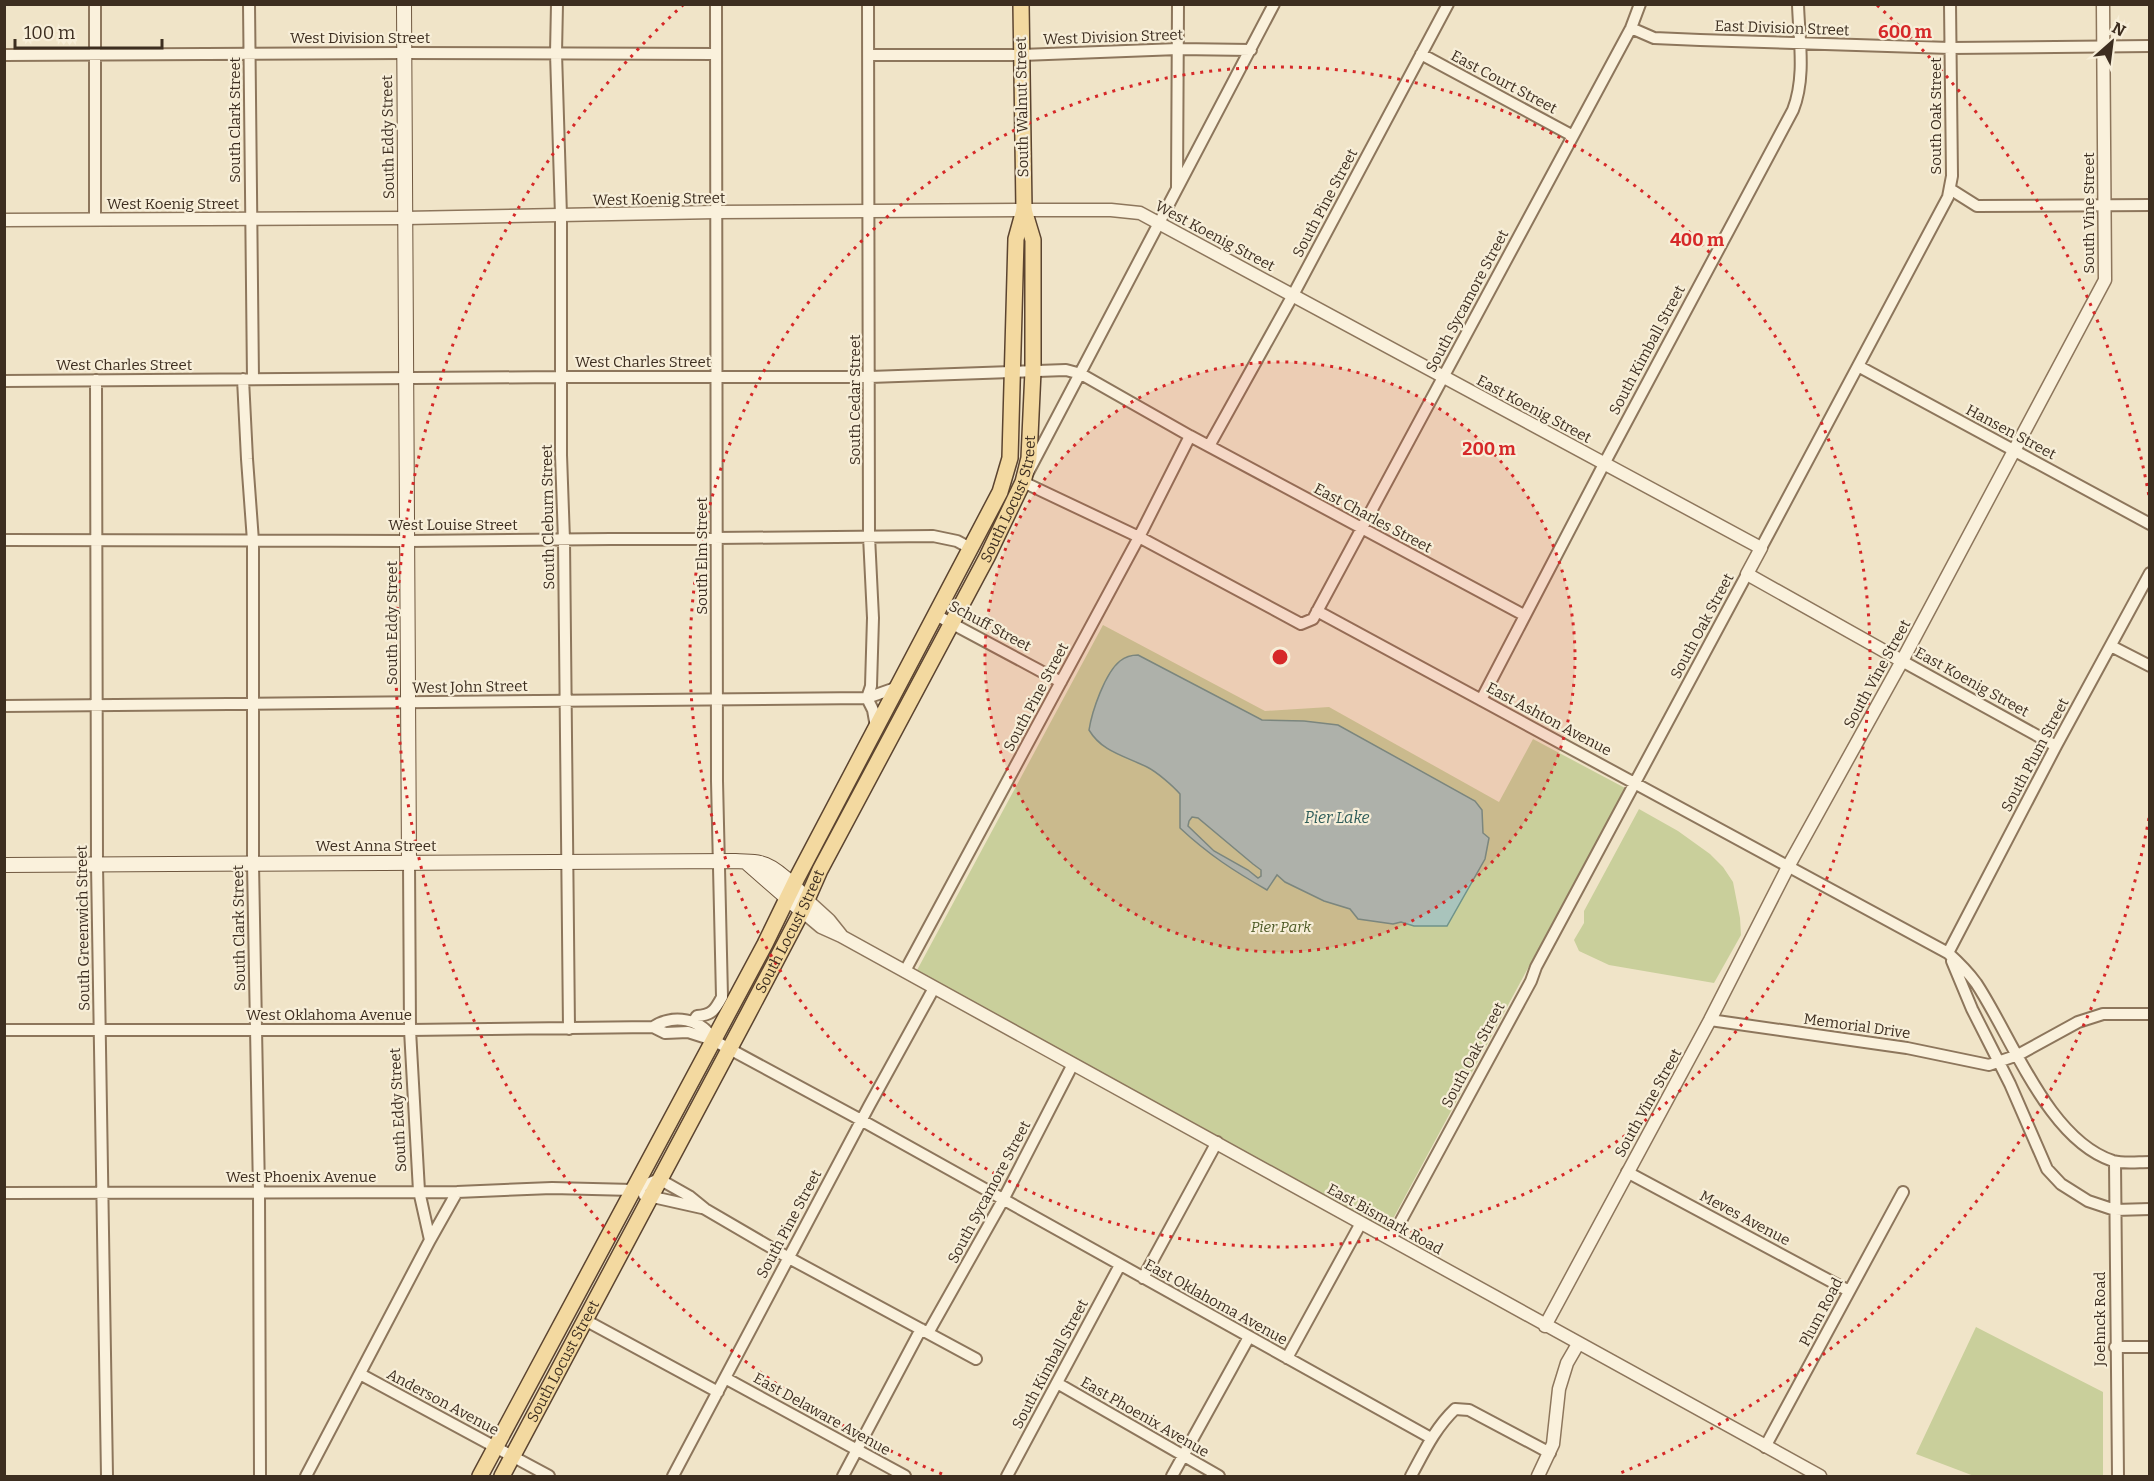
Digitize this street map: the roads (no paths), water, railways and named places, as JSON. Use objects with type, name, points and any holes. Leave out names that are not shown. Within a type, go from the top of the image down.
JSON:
[{"type":"main road","name":"South Eddy Street","points":[[404,4],[410,862]]},
{"type":"main road","name":"South Walnut Street","points":[[1021,4],[1024,210],[1033,240],[1033,371]]},
{"type":"main road","name":"South Walnut Street","points":[[1013,373],[1016,239],[1024,210]]},
{"type":"main road","name":"South Locust Street","points":[[502,1476],[987,557],[1023,482],[1029,458],[1033,371]]},
{"type":"main road","name":"South Locust Street","points":[[480,1476],[765,944],[790,891],[1000,492],[1010,458],[1013,373]]},
{"type":"main road","name":"West Anna Street","points":[[4,865],[718,860],[760,863],[769,866],[804,905]]},
{"type":"street","points":[[95,4],[95,219]]},
{"type":"street","name":"South Clark Street","points":[[249,4],[251,219],[247,459],[253,541],[253,864],[259,1192],[260,1476]]},
{"type":"street","name":"South Cleburn Street","points":[[556,4],[561,216],[561,455],[564,540],[569,1029]]},
{"type":"street","points":[[715,54],[716,4]]},
{"type":"street","points":[[868,4],[869,55]]},
{"type":"street","points":[[1177,190],[1178,4]]},
{"type":"street","points":[[1274,4],[1023,482],[1138,537],[1301,624],[1313,619],[1317,611]]},
{"type":"street","name":"South Pine Street","points":[[1209,446],[1293,295],[1448,4]]},
{"type":"street","name":"South Sycamore Street","points":[[1317,611],[1631,28],[1640,4]]},
{"type":"street","name":"South Kimball Street","points":[[1481,700],[1793,110],[1801,82],[1798,4]]},
{"type":"street","name":"South Oak Street","points":[[1391,1239],[1531,981],[1536,967],[1948,197],[1952,176],[1950,4]]},
{"type":"street","name":"South Vine Street","points":[[1545,1326],[1710,1020],[1788,865],[1902,661],[2104,280],[2103,4]]},
{"type":"street","name":"East Division Street","points":[[1631,28],[1654,38],[1950,48],[2150,46]]},
{"type":"street","name":"West Division Street","points":[[869,55],[1022,55],[1178,49],[1251,50]]},
{"type":"street","name":"West Division Street","points":[[4,55],[715,54]]},
{"type":"street","name":"South Elm Street","points":[[693,1022],[697,1016],[709,1015],[715,1011],[722,997],[718,860],[715,54]]},
{"type":"street","name":"East Court Street","points":[[1421,54],[1573,136]]},
{"type":"street","name":"South Cedar Street","points":[[869,55],[872,686],[867,698],[873,710],[876,727]]},
{"type":"street","points":[[1950,189],[1977,206],[2150,205]]},
{"type":"street","name":"West Koenig Street","points":[[4,220],[1111,210],[1140,213],[1293,295]]},
{"type":"street","name":"East Koenig Street","points":[[1293,295],[1761,548]]},
{"type":"street","name":"Hansen Street","points":[[1858,366],[2150,524]]},
{"type":"street","name":"West Charles Street","points":[[4,381],[407,377],[870,377],[1066,370],[1081,374]]},
{"type":"street","points":[[1081,374],[1190,436]]},
{"type":"street","name":"South Greenwich Street","points":[[96,380],[97,864],[107,1476]]},
{"type":"street","name":"South Pine Street","points":[[905,971],[1061,682],[1190,436]]},
{"type":"street","name":"East Charles Street","points":[[1190,436],[1524,615]]},
{"type":"street","name":"West Louise Street","points":[[4,540],[408,541],[933,536],[957,541],[972,549]]},
{"type":"street","name":"South Plum Street","points":[[1948,952],[2150,573]]},
{"type":"street","name":"East Koenig Street","points":[[1747,574],[2056,746]]},
{"type":"street","name":"East Ashton Avenue","points":[[1317,611],[1948,952],[1974,981],[2018,1055]]},
{"type":"street","name":"Schuff Street","points":[[936,615],[1061,682]]},
{"type":"street","points":[[2111,646],[2150,666]]},
{"type":"street","name":"West John Street","points":[[4,706],[97,707],[867,698],[898,687]]},
{"type":"street","name":"South Eddy Street","points":[[410,862],[410,1030],[418,1191],[430,1240]]},
{"type":"street","name":"East Bismark Road","points":[[804,905],[821,927],[1217,1142],[1545,1326],[1820,1476]]},
{"type":"street","points":[[1948,952],[1972,1009],[1999,1062],[2047,1169],[2061,1184],[2088,1201],[2115,1210],[2150,1209]]},
{"type":"street","name":"South Pine Street","points":[[674,1476],[861,1120],[934,987]]},
{"type":"street","points":[[2150,1014],[2103,1014],[2078,1022],[2018,1055],[2034,1086],[2073,1137],[2093,1152],[2115,1162],[2150,1162]]},
{"type":"street","name":"West Oklahoma Avenue","points":[[653,1027],[664,1020],[686,1020],[708,1030],[713,1040]]},
{"type":"street","name":"Memorial Drive","points":[[1710,1020],[1907,1048],[1989,1065],[2018,1055]]},
{"type":"street","name":"West Oklahoma Avenue","points":[[4,1030],[410,1030],[653,1027],[666,1033],[688,1032],[713,1040],[861,1120]]},
{"type":"street","name":"South Sycamore Street","points":[[843,1476],[1003,1200],[1073,1064]]},
{"type":"street","name":"East Oklahoma Avenue","points":[[861,1120],[1431,1438]]},
{"type":"street","points":[[1143,1278],[1217,1142]]},
{"type":"street","name":"Joehnck Road","points":[[2115,1162],[2118,1476]]},
{"type":"street","name":"Meves Avenue","points":[[1627,1172],[1850,1291]]},
{"type":"street","name":"West Phoenix Avenue","points":[[633,1190],[658,1179],[789,1258]]},
{"type":"street","name":"West Phoenix Avenue","points":[[4,1193],[456,1192],[552,1188],[633,1190],[649,1198],[705,1209]]},
{"type":"street","points":[[306,1476],[456,1192]]},
{"type":"street","name":"Plum Road","points":[[1765,1447],[1904,1192]]},
{"type":"street","points":[[1287,1358],[1361,1223]]},
{"type":"street","points":[[789,1258],[976,1359]]},
{"type":"street","name":"South Kimball Street","points":[[1007,1476],[1120,1265]]},
{"type":"street","points":[[585,1320],[718,1392]]},
{"type":"street","points":[[1172,1476],[1249,1337]]},
{"type":"street","points":[[1538,1476],[1550,1453],[1557,1419],[1559,1389],[1568,1363],[1578,1344]]},
{"type":"street","points":[[2115,1347],[2150,1347]]},
{"type":"street","name":"Anderson Avenue","points":[[360,1374],[549,1476]]},
{"type":"street","name":"East Delaware Avenue","points":[[725,1378],[905,1476]]},
{"type":"street","name":"East Phoenix Avenue","points":[[1057,1383],[1219,1476]]},
{"type":"street","points":[[1411,1476],[1431,1438],[1455,1409],[1469,1410],[1550,1453]]},
{"type":"water","name":"Pier Lake","points":[[1138,655],[1262,720],[1338,725],[1475,801],[1482,810],[1483,833],[1489,838],[1485,859],[1447,926],[1414,926],[1401,922],[1393,924],[1358,919],[1350,909],[1324,901],[1285,882],[1277,875],[1267,890],[1222,862],[1191,838],[1180,828],[1180,794],[1151,769],[1100,744],[1089,730],[1096,703],[1109,674],[1128,656]],"holes":[[[1192,817],[1198,818],[1261,870],[1261,876],[1258,878],[1214,851],[1188,826]]]},
{"type":"park label","name":"Pier Park","points":[[1281,927]]}]
